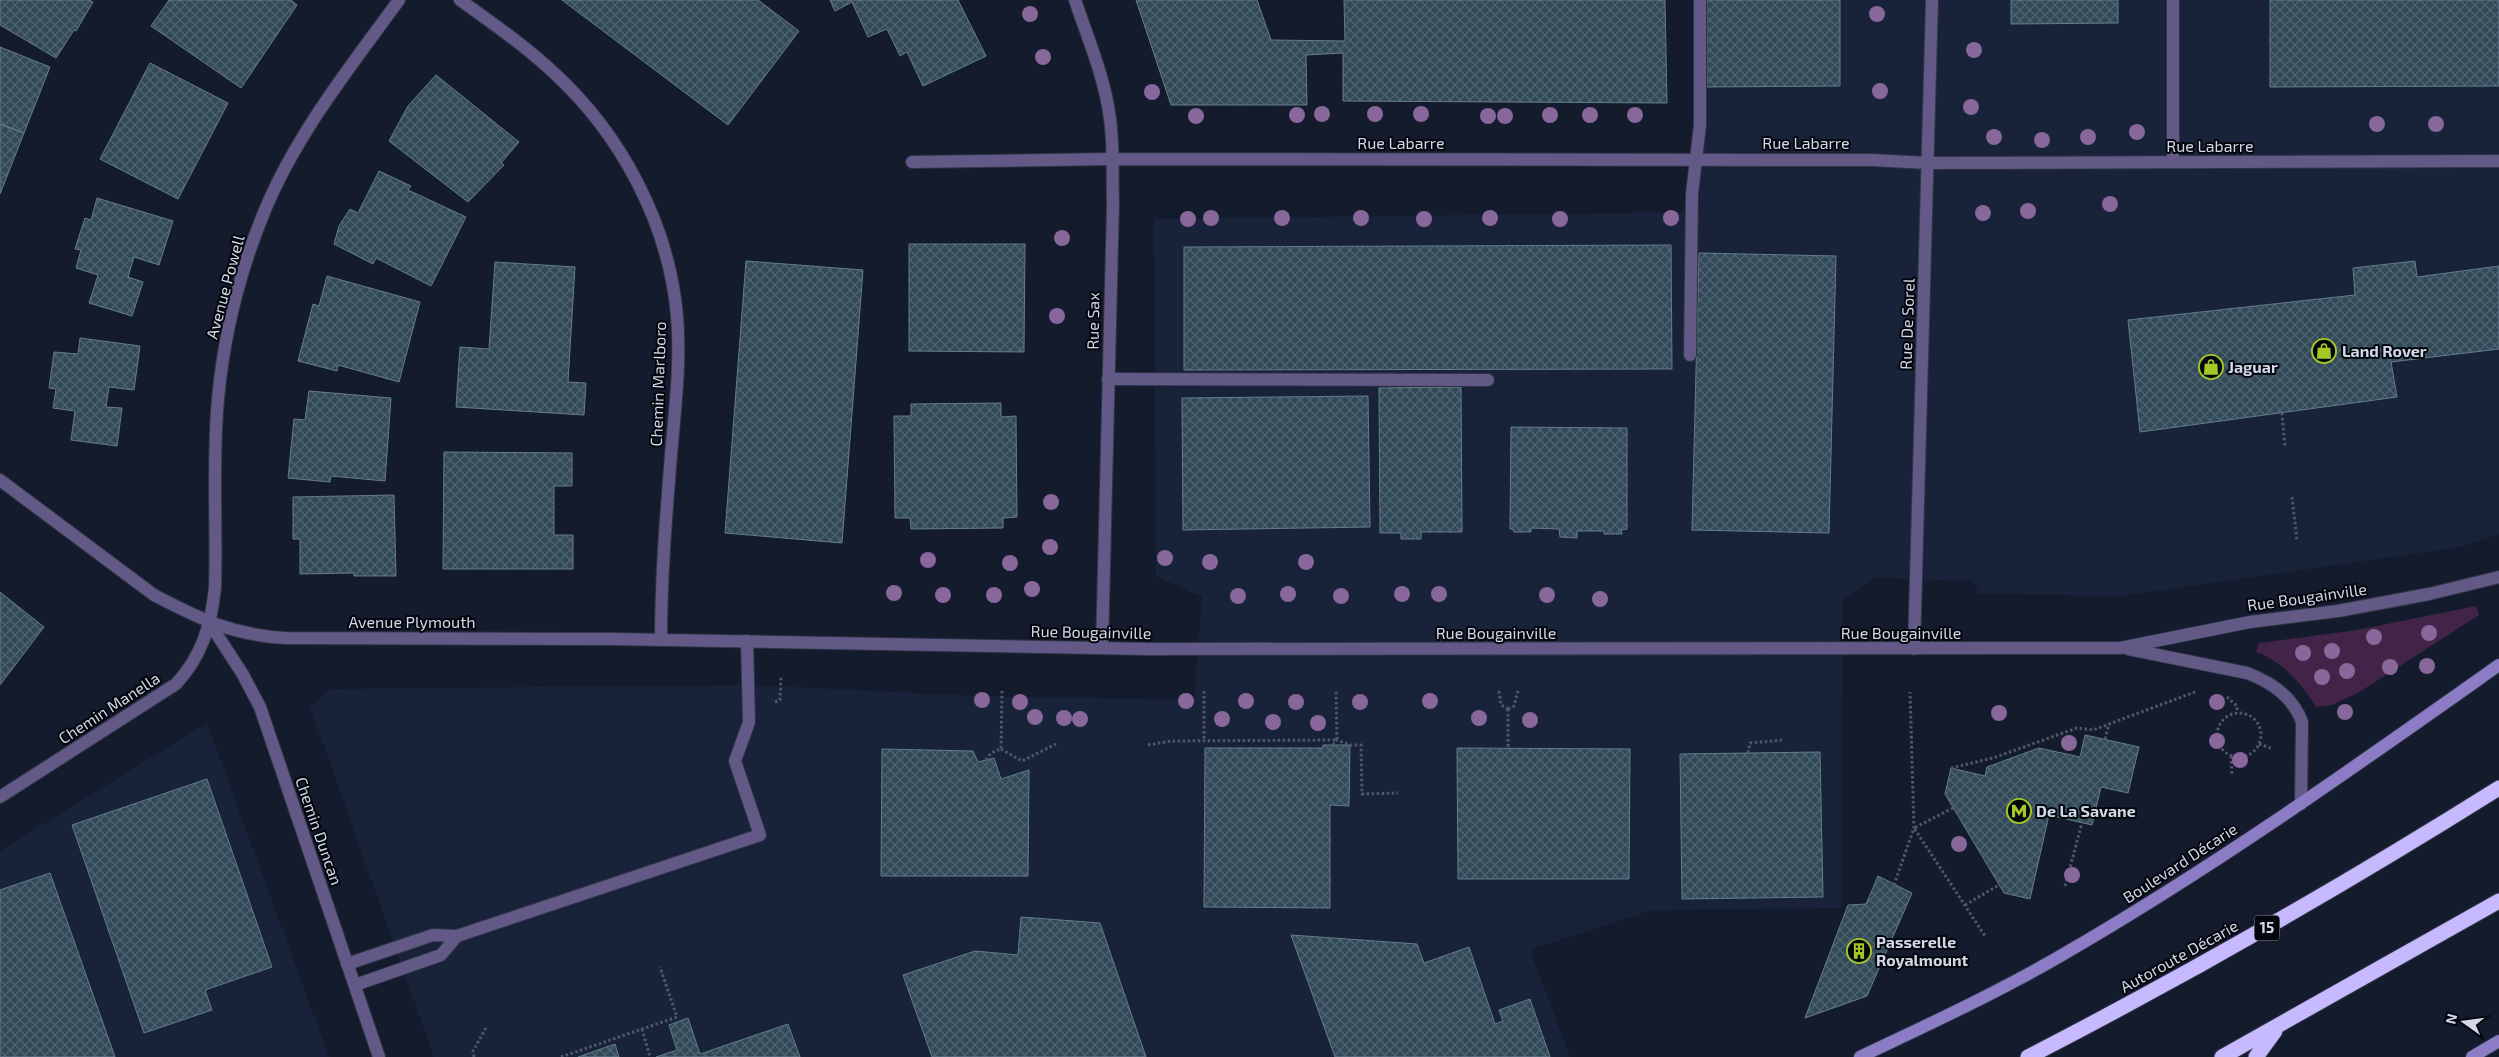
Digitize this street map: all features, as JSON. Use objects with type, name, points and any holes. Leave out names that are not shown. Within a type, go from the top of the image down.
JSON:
[{"type":"highway","name":"Autoroute Décarie","points":[[2028,1057],[2230,949],[2359,874],[2499,788]]},
{"type":"highway","points":[[2222,1057],[2277,1028],[2499,901]]},
{"type":"highway","points":[[2256,1057],[2277,1028]]},
{"type":"main road","name":"Boulevard Décarie","points":[[1860,1057],[2060,956],[2124,918],[2301,804],[2499,665]]},
{"type":"main road","points":[[2472,1057],[2499,1041]]},
{"type":"street","name":"Avenue Powell","points":[[210,624],[216,564],[215,445],[218,400],[224,353],[238,290],[265,209],[294,155],[332,92],[399,0]]},
{"type":"street","name":"Chemin Marlboro","points":[[460,0],[546,66],[587,108],[618,149],[630,170],[660,235],[669,268],[676,306],[678,354],[663,557],[661,640]]},
{"type":"street","name":"Rue Sax","points":[[1075,0],[1099,72],[1110,114],[1112,159],[1102,648]]},
{"type":"street","points":[[1690,355],[1692,194],[1700,125],[1700,0]]},
{"type":"street","name":"Rue De Sorel","points":[[1914,649],[1932,0]]},
{"type":"street","points":[[2173,162],[2174,0]]},
{"type":"street","name":"Rue Labarre","points":[[912,162],[1112,159],[1872,160],[1927,163],[2499,161]]},
{"type":"street","points":[[1108,379],[1488,380]]},
{"type":"street","name":"Avenue Plymouth","points":[[0,480],[154,595],[210,624],[251,635],[284,638],[872,643]]},
{"type":"street","name":"Rue Bougainville","points":[[872,643],[1102,648],[2120,648],[2250,622],[2347,609],[2429,594],[2499,577]]},
{"type":"street","name":"Chemin Manella","points":[[0,797],[176,684],[200,650],[210,624]]},
{"type":"street","name":"Chemin Duncan","points":[[210,624],[254,693],[379,1057]]},
{"type":"street","points":[[347,964],[433,934],[457,936],[760,834],[735,761],[749,722],[747,641]]},
{"type":"street","name":"Rue Bougainville","points":[[2120,648],[2247,673],[2263,679],[2288,698],[2298,712],[2302,722],[2301,804]]},
{"type":"street","points":[[355,985],[441,955],[457,936]]},
{"type":"path","points":[[2282,413],[2285,447]]},
{"type":"path","points":[[2292,497],[2297,541]]},
{"type":"path","points":[[772,703],[780,700],[780,676]]},
{"type":"path","points":[[1002,690],[1002,749]]},
{"type":"path","points":[[1333,745],[1337,740],[1336,690]]},
{"type":"path","points":[[1204,691],[1204,742]]},
{"type":"path","points":[[1499,691],[1502,705],[1508,709]]},
{"type":"path","points":[[1508,709],[1514,706],[1518,691]]},
{"type":"path","points":[[1894,885],[1914,828],[1910,692]]},
{"type":"path","points":[[1951,768],[1993,758],[2078,728],[2093,730],[2195,692]]},
{"type":"path","points":[[2224,694],[2237,706],[2237,712]]},
{"type":"path","points":[[1508,709],[1508,748]]},
{"type":"path","points":[[2237,712],[2251,716],[2256,720],[2261,733],[2259,744],[2253,752],[2246,756],[2231,756],[2219,746],[2216,731],[2223,718],[2237,712]]},
{"type":"path","points":[[2105,739],[2109,724]]},
{"type":"path","points":[[1148,745],[1171,741],[1337,740],[1350,745],[1361,745],[1362,794],[1398,793]]},
{"type":"path","points":[[1748,754],[1750,743],[1783,740]]},
{"type":"path","points":[[1002,749],[1022,761],[1056,744]]},
{"type":"path","points":[[2259,744],[2273,749]]},
{"type":"path","points":[[986,760],[991,753],[1002,749]]},
{"type":"path","points":[[2231,756],[2232,774]]},
{"type":"path","points":[[1914,828],[1953,808]]},
{"type":"path","points":[[2066,886],[2082,823]]},
{"type":"path","points":[[1914,828],[1985,936]]},
{"type":"path","points":[[1965,905],[1999,885]]},
{"type":"path","points":[[561,1057],[677,1017],[660,967]]},
{"type":"path","points":[[474,1057],[473,1051],[487,1026]]},
{"type":"path","points":[[642,1029],[650,1057]]},
{"type":"shaded area","points":[[1696,0],[2499,0],[2499,534],[2461,547],[2122,596],[1979,594],[1973,581],[1874,578],[1843,599],[1841,908],[1652,910],[1530,950],[1570,1057],[434,1057],[310,706],[331,689],[751,685],[978,696],[1194,700],[1202,597],[1156,576],[1154,219],[1693,212]]},
{"type":"shaded area","points":[[2476,606],[2479,615],[2358,693],[2332,705],[2316,707],[2304,690],[2283,667],[2256,652],[2259,643],[2357,630]]},
{"type":"shaded area","points":[[207,723],[329,1057],[0,1057],[0,851]]},
{"type":"building","points":[[0,0],[89,0],[93,2],[76,31],[74,30],[56,58],[0,25]]},
{"type":"building","points":[[169,0],[291,0],[297,5],[241,88],[151,26]]},
{"type":"building","points":[[562,0],[758,0],[799,31],[728,125]]},
{"type":"building","points":[[830,0],[958,0],[986,56],[923,86],[907,52],[900,56],[887,29],[868,37],[852,2],[835,11]]},
{"type":"building","points":[[1136,0],[1257,0],[1271,40],[1345,41],[1344,0],[1665,0],[1667,103],[1343,101],[1343,53],[1306,55],[1307,105],[1171,105]]},
{"type":"building","points":[[1703,0],[1840,0],[1840,86],[1704,87]]},
{"type":"building","points":[[2011,0],[2118,0],[2118,23],[2011,24]]},
{"type":"building","points":[[2270,0],[2499,0],[2499,86],[2270,87]]},
{"type":"building","points":[[0,47],[50,67],[24,133],[0,124]]},
{"type":"building","points":[[150,63],[228,103],[178,199],[100,159]]},
{"type":"building","points":[[436,75],[519,142],[501,163],[504,165],[468,202],[389,141],[408,106]]},
{"type":"building","points":[[0,124],[24,133],[0,194]]},
{"type":"building","points":[[379,171],[411,186],[408,190],[466,217],[431,286],[376,258],[373,264],[334,244],[339,226],[350,209],[358,213]]},
{"type":"building","points":[[97,198],[173,221],[159,265],[134,257],[128,277],[143,282],[132,316],[89,303],[98,275],[76,268],[81,250],[75,249],[85,218],[91,220]]},
{"type":"building","points":[[909,244],[1025,244],[1024,352],[909,351]]},
{"type":"building","points":[[1671,245],[1672,369],[1184,370],[1184,247]]},
{"type":"building","points":[[1699,253],[1836,256],[1829,533],[1692,530]]},
{"type":"building","points":[[746,261],[863,270],[842,543],[725,533]]},
{"type":"building","points":[[2415,261],[2417,277],[2499,266],[2499,349],[2391,362],[2397,397],[2140,432],[2128,320],[2355,295],[2353,268]]},
{"type":"building","points":[[495,262],[575,267],[568,382],[586,383],[584,415],[456,407],[460,347],[489,349]]},
{"type":"building","points":[[327,276],[420,302],[399,382],[338,365],[337,371],[298,361],[313,304],[319,306]]},
{"type":"building","points":[[80,338],[140,346],[134,390],[109,387],[106,407],[122,408],[117,446],[71,440],[75,411],[53,408],[56,389],[49,388],[54,352],[78,354]]},
{"type":"building","points":[[1461,387],[1462,532],[1421,532],[1421,539],[1401,539],[1401,533],[1380,533],[1379,388]]},
{"type":"building","points":[[309,391],[391,398],[385,481],[331,476],[330,482],[288,478],[294,419],[305,420]]},
{"type":"building","points":[[1368,396],[1370,527],[1183,530],[1182,398]]},
{"type":"building","points":[[1001,403],[1001,417],[1016,416],[1017,517],[1003,518],[1003,528],[911,529],[910,518],[895,518],[894,416],[911,416],[911,404]]},
{"type":"building","points":[[1511,427],[1627,428],[1627,529],[1621,530],[1622,534],[1604,534],[1604,531],[1577,531],[1577,538],[1560,537],[1559,529],[1531,528],[1531,532],[1514,532],[1513,529],[1510,529]]},
{"type":"building","points":[[444,452],[572,453],[572,486],[554,486],[554,535],[573,535],[573,569],[443,569]]},
{"type":"building","points":[[394,495],[396,576],[354,576],[354,573],[300,574],[300,539],[293,539],[293,497]]},
{"type":"building","points":[[0,592],[44,627],[0,685]]},
{"type":"building","points":[[2085,735],[2139,747],[2128,793],[2101,787],[2092,825],[2049,815],[2030,899],[2004,893],[1945,794],[1951,768],[1985,776],[1987,767],[2039,748],[2080,757]]},
{"type":"building","points":[[1323,745],[1350,745],[1349,806],[1330,805],[1330,908],[1204,907],[1205,748],[1323,748]]},
{"type":"building","points":[[1457,748],[1630,749],[1629,879],[1458,879]]},
{"type":"building","points":[[882,749],[973,751],[978,762],[994,758],[1001,779],[1029,770],[1028,876],[881,876]]},
{"type":"building","points":[[1820,752],[1823,897],[1682,899],[1680,754]]},
{"type":"building","points":[[207,779],[272,967],[205,990],[212,1010],[144,1033],[72,825]]},
{"type":"building","points":[[50,873],[115,1057],[0,1057],[0,890]]},
{"type":"building","name":"Passerelle Royalmount","points":[[1878,876],[1912,893],[1867,996],[1805,1018],[1848,905],[1866,904]]},
{"type":"building","points":[[1021,917],[1100,923],[1146,1057],[932,1057],[903,975],[975,951],[1018,955]]},
{"type":"building","points":[[1291,935],[1417,944],[1424,963],[1469,947],[1495,1024],[1503,1021],[1499,1010],[1530,999],[1550,1057],[1335,1057]]},
{"type":"building","points":[[688,1018],[700,1054],[788,1024],[800,1057],[656,1057],[677,1050],[669,1025]]},
{"type":"building","points":[[615,1044],[619,1057],[578,1057]]},
{"type":"place","name":"Land Rover","points":[[2324,351]]},
{"type":"place","name":"Jaguar","points":[[2211,367]]},
{"type":"place","name":"De La Savane","points":[[2019,811]]},
{"type":"place","name":"Passerelle Royalmount","points":[[1859,951]]}]
